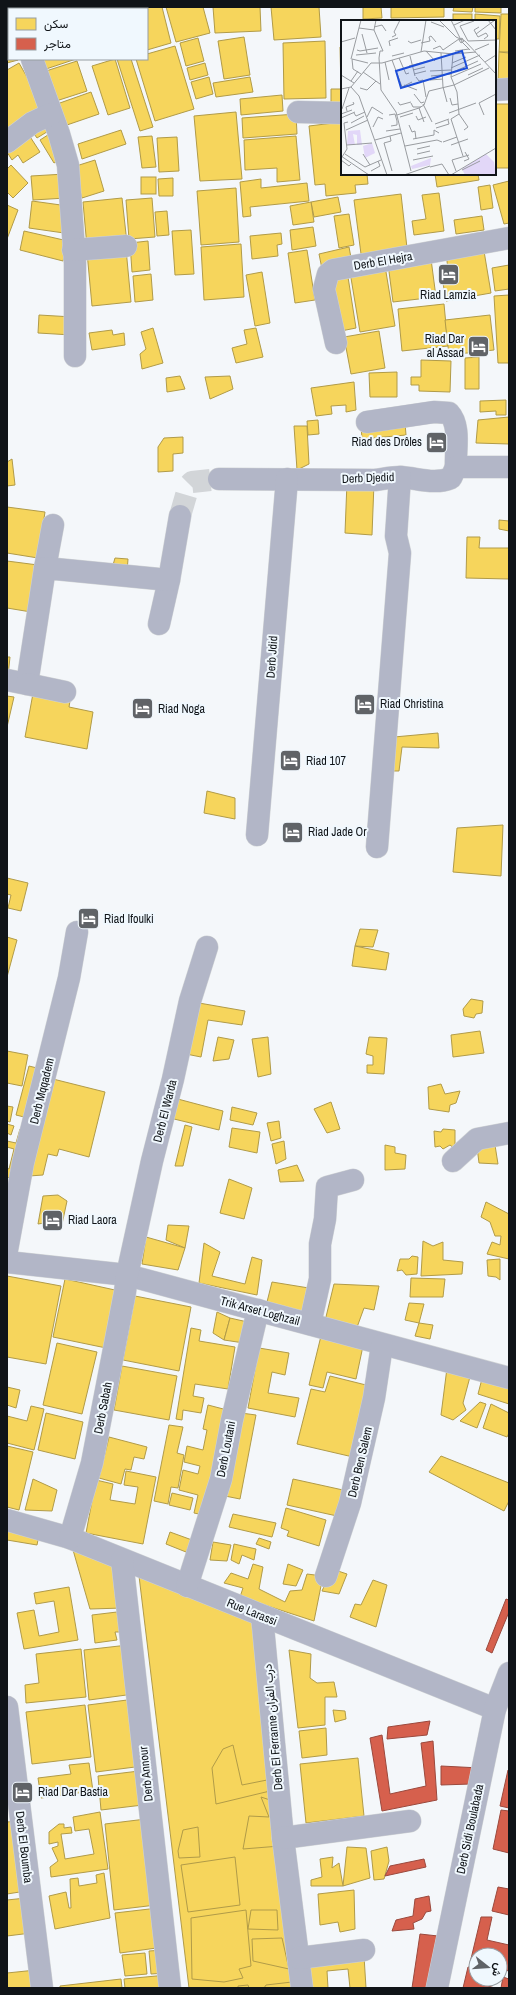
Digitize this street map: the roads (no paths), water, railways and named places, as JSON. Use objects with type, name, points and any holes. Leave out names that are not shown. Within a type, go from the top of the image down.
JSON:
[{"type":"street","points":[[32,60],[59,134],[68,165],[73,250],[75,356]]},
{"type":"street","points":[[496,90],[509,88]]},
{"type":"street","points":[[298,112],[341,114]]},
{"type":"street","points":[[7,142],[32,123],[51,114]]},
{"type":"street","name":"Derb El Hejra","points":[[336,343],[324,289],[328,274],[333,270],[509,238]]},
{"type":"street","points":[[73,250],[126,246]]},
{"type":"street","points":[[367,422],[434,412],[449,413],[454,418],[455,425],[456,467],[509,467]]},
{"type":"street","name":"Derb Djedid","points":[[219,479],[375,480],[400,477],[424,481],[446,480],[451,478],[456,467]]},
{"type":"street","points":[[377,847],[400,553],[396,536],[400,477]]},
{"type":"street","name":"Derb Jdid","points":[[258,835],[287,479]]},
{"type":"street","points":[[159,624],[169,580],[180,516]]},
{"type":"street","points":[[53,525],[45,568],[17,682],[65,692]]},
{"type":"street","points":[[45,568],[169,580]]},
{"type":"street","name":"Derb Mqqadem","points":[[7,1250],[23,1163],[67,986],[77,932]]},
{"type":"street","name":"Derb El Warda","points":[[126,1275],[152,1161],[173,1080],[190,1001],[207,947]]},
{"type":"street","points":[[453,1161],[478,1139],[509,1133]]},
{"type":"street","points":[[310,1324],[320,1279],[320,1244],[325,1218],[327,1187],[353,1180]]},
{"type":"street","name":"Trik Arset Loghzail","points":[[7,1262],[126,1275],[509,1378]]},
{"type":"street","name":"Derb Sabah","points":[[70,1538],[92,1463],[125,1292],[126,1275]]},
{"type":"street","name":"Derb Loutani","points":[[188,1586],[221,1479],[232,1420],[258,1310]]},
{"type":"street","name":"Derb Ben Salem","points":[[326,1576],[356,1481],[373,1405],[382,1345]]},
{"type":"street","name":"Rue Larassi","points":[[7,1520],[70,1538],[495,1708]]},
{"type":"street","name":"Derb Annour","points":[[122,1560],[170,1988]]},
{"type":"street","name":"Derb El Ferranne درب الفران","points":[[262,1616],[283,1838],[302,1988]]},
{"type":"street","name":"Derb Sidi Boulabada","points":[[437,1988],[495,1708],[509,1673]]},
{"type":"street","name":"Derb El Boumba","points":[[7,1707],[42,1988]]},
{"type":"street","points":[[283,1838],[410,1821]]},
{"type":"street","points":[[299,1958],[364,1950]]},
{"type":"tunnel","points":[[180,516],[189,485],[192,482],[219,479]]},
{"type":"place","name":"Riad Lamzia","points":[[448,274]]},
{"type":"place","name":"Riad Dar al Assad","points":[[479,346]]},
{"type":"place","name":"Riad des Drôles","points":[[437,442]]},
{"type":"place","name":"Riad Christina","points":[[364,704]]},
{"type":"place","name":"Riad Noga","points":[[142,709]]},
{"type":"place","name":"Riad 107","points":[[290,761]]},
{"type":"place","name":"Riad Jade Or","points":[[292,832]]},
{"type":"place","name":"Riad Ifoulki","points":[[88,919]]},
{"type":"place","name":"Riad Laora","points":[[53,1220]]},
{"type":"place","name":"Riad Dar Bastia","points":[[23,1792]]}]
